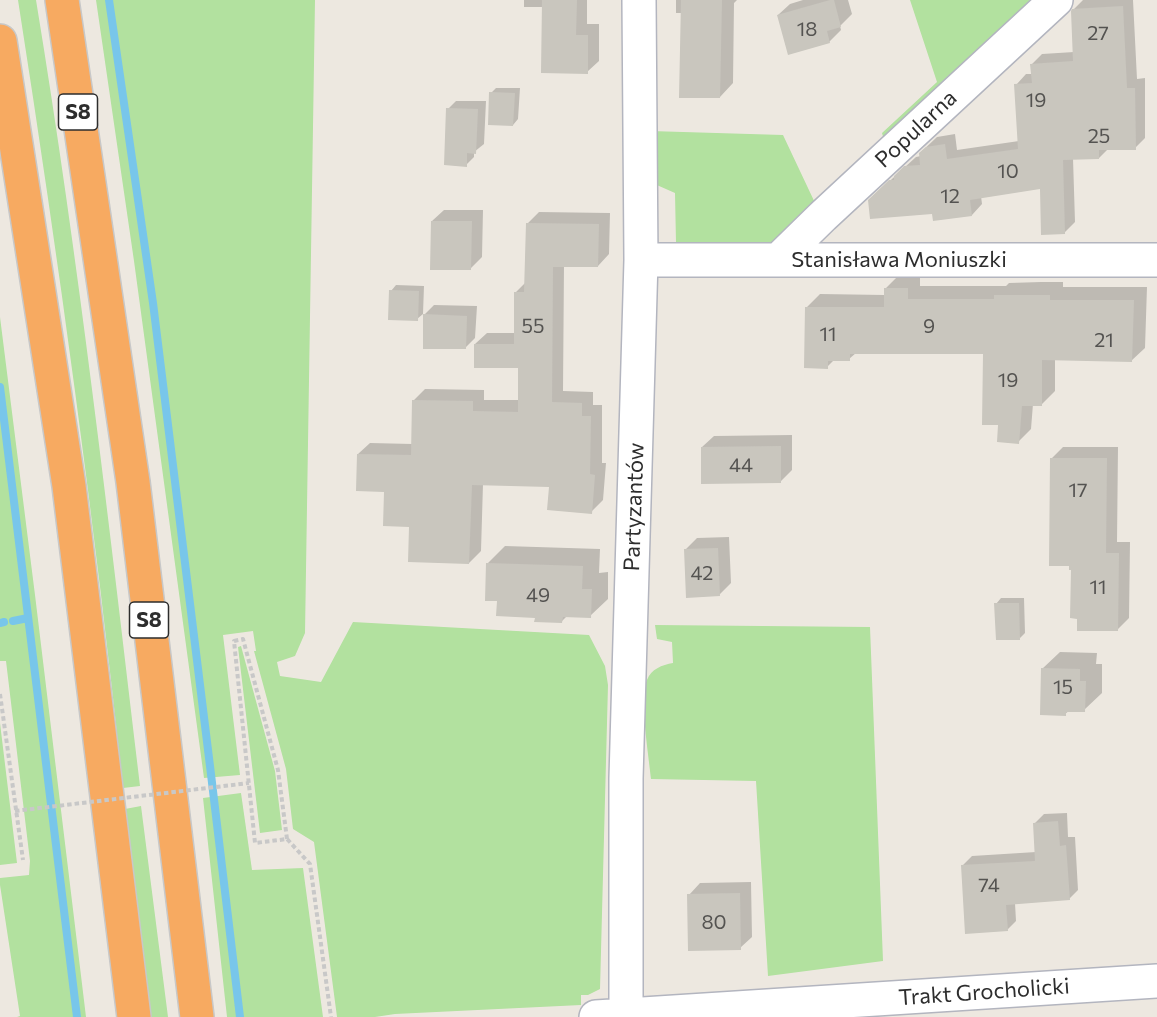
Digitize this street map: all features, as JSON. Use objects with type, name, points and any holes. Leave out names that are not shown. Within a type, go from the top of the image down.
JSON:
[{"type":"highway","name":"S8","points":[[62,0],[133,482],[197,1017]]},
{"type":"highway","points":[[0,41],[69,486],[134,1017]]},
{"type":"street","name":"Partyzantów","points":[[611,1016],[626,778],[641,260],[639,0]]},
{"type":"street","name":"Popularna","points":[[778,260],[1056,0]]},
{"type":"street","name":"Stanisława Moniuszki","points":[[641,260],[1157,260]]},
{"type":"street","name":"Trakt Grocholicki","points":[[611,1016],[1157,981]]},
{"type":"path","points":[[287,839],[255,843],[234,641],[243,639],[278,770],[287,839],[310,864],[331,1017]]},
{"type":"path","points":[[0,694],[23,860]]},
{"type":"path","points":[[15,811],[249,783]]},
{"type":"green space","points":[[18,0],[36,0],[52,98],[92,393],[140,786],[123,788],[101,591],[75,394]]},
{"type":"green space","points":[[96,0],[315,0],[305,633],[295,656],[277,662],[280,676],[321,682],[353,622],[589,635],[605,666],[608,685],[600,989],[588,995],[581,995],[581,1005],[395,1014],[375,1017],[337,1017],[314,842],[293,829],[286,769],[254,651],[256,651],[253,631],[223,635],[240,775],[204,778]]},
{"type":"green space","points":[[910,0],[1041,0],[884,140],[882,133],[937,82]]},
{"type":"green space","points":[[650,131],[783,135],[816,205],[771,246],[676,243],[675,193],[650,182]]},
{"type":"green space","points":[[0,317],[86,1017],[17,1017],[20,1016],[0,885],[0,878],[29,875],[30,861],[6,661],[0,661]]},
{"type":"green space","points":[[655,625],[870,627],[883,961],[768,976],[756,781],[651,779],[644,713],[645,689],[647,680],[654,670],[673,663],[672,642],[657,639]]},
{"type":"green space","points":[[241,646],[275,771],[282,830],[260,833],[238,647]]},
{"type":"green space","points":[[0,723],[17,863],[0,865]]},
{"type":"green space","points":[[241,793],[252,870],[303,868],[323,1017],[227,1017],[203,798]]},
{"type":"green space","points":[[141,806],[168,1017],[150,1017],[125,809]]},
{"type":"building","points":[[542,0],[577,0],[576,35],[588,35],[588,74],[541,73]]},
{"type":"building","points":[[681,0],[722,0],[720,98],[679,98]]},
{"type":"building","points":[[834,0],[841,27],[827,31],[830,43],[788,55],[777,15]]},
{"type":"building","points":[[1123,6],[1127,88],[1135,88],[1136,150],[1099,150],[1099,159],[1063,160],[1065,234],[1041,235],[1040,189],[970,200],[972,216],[933,221],[932,214],[870,219],[868,200],[889,180],[894,180],[894,176],[904,166],[920,165],[919,153],[926,147],[945,144],[947,159],[1018,149],[1014,84],[1032,83],[1030,64],[1073,61],[1072,9]]},
{"type":"building","points":[[489,92],[515,93],[513,126],[488,125]]},
{"type":"building","points":[[446,108],[478,109],[476,154],[467,153],[467,167],[444,165]]},
{"type":"building","points":[[431,221],[472,221],[471,270],[430,270]]},
{"type":"building","points":[[526,223],[599,224],[598,267],[553,267],[552,402],[582,403],[582,416],[591,416],[590,474],[595,475],[592,514],[547,510],[549,487],[472,485],[469,564],[408,562],[409,527],[383,526],[384,492],[356,491],[357,454],[411,455],[412,400],[473,401],[473,411],[518,412],[518,368],[474,368],[474,344],[514,344],[514,292],[524,292]]},
{"type":"building","points":[[884,288],[908,288],[908,299],[994,299],[994,295],[1050,295],[1050,300],[1134,300],[1132,362],[1042,360],[1042,406],[1022,406],[1019,444],[997,442],[998,425],[982,425],[983,354],[850,354],[850,361],[828,361],[828,369],[804,368],[805,307],[884,307]]},
{"type":"building","points":[[389,290],[419,291],[418,321],[388,320]]},
{"type":"building","points":[[423,314],[467,316],[466,349],[423,349]]},
{"type":"building","points":[[781,446],[781,483],[701,484],[701,447]]},
{"type":"building","points":[[1050,458],[1107,458],[1106,553],[1119,553],[1118,631],[1077,631],[1077,619],[1070,618],[1071,570],[1069,566],[1049,566]]},
{"type":"building","points":[[718,548],[720,596],[686,598],[684,549]]},
{"type":"building","points":[[486,563],[583,566],[582,589],[592,589],[591,618],[563,617],[562,623],[534,622],[535,618],[496,616],[497,601],[485,601]]},
{"type":"building","points":[[994,603],[1019,603],[1020,640],[996,640]]},
{"type":"building","points":[[1041,668],[1080,669],[1080,681],[1086,681],[1085,712],[1066,712],[1066,716],[1040,715]]},
{"type":"building","points":[[1058,821],[1060,846],[1066,845],[1070,900],[1006,905],[1008,931],[965,934],[961,865],[1035,861],[1033,823]]},
{"type":"building","points":[[740,893],[741,950],[688,951],[687,894]]},
{"type":"waterway","points":[[109,0],[153,303],[240,1017]]},
{"type":"waterway","points":[[0,387],[77,1017]]},
{"type":"waterway","points":[[13,621],[28,618]]},
{"type":"waterway","points":[[0,623],[4,622]]}]
